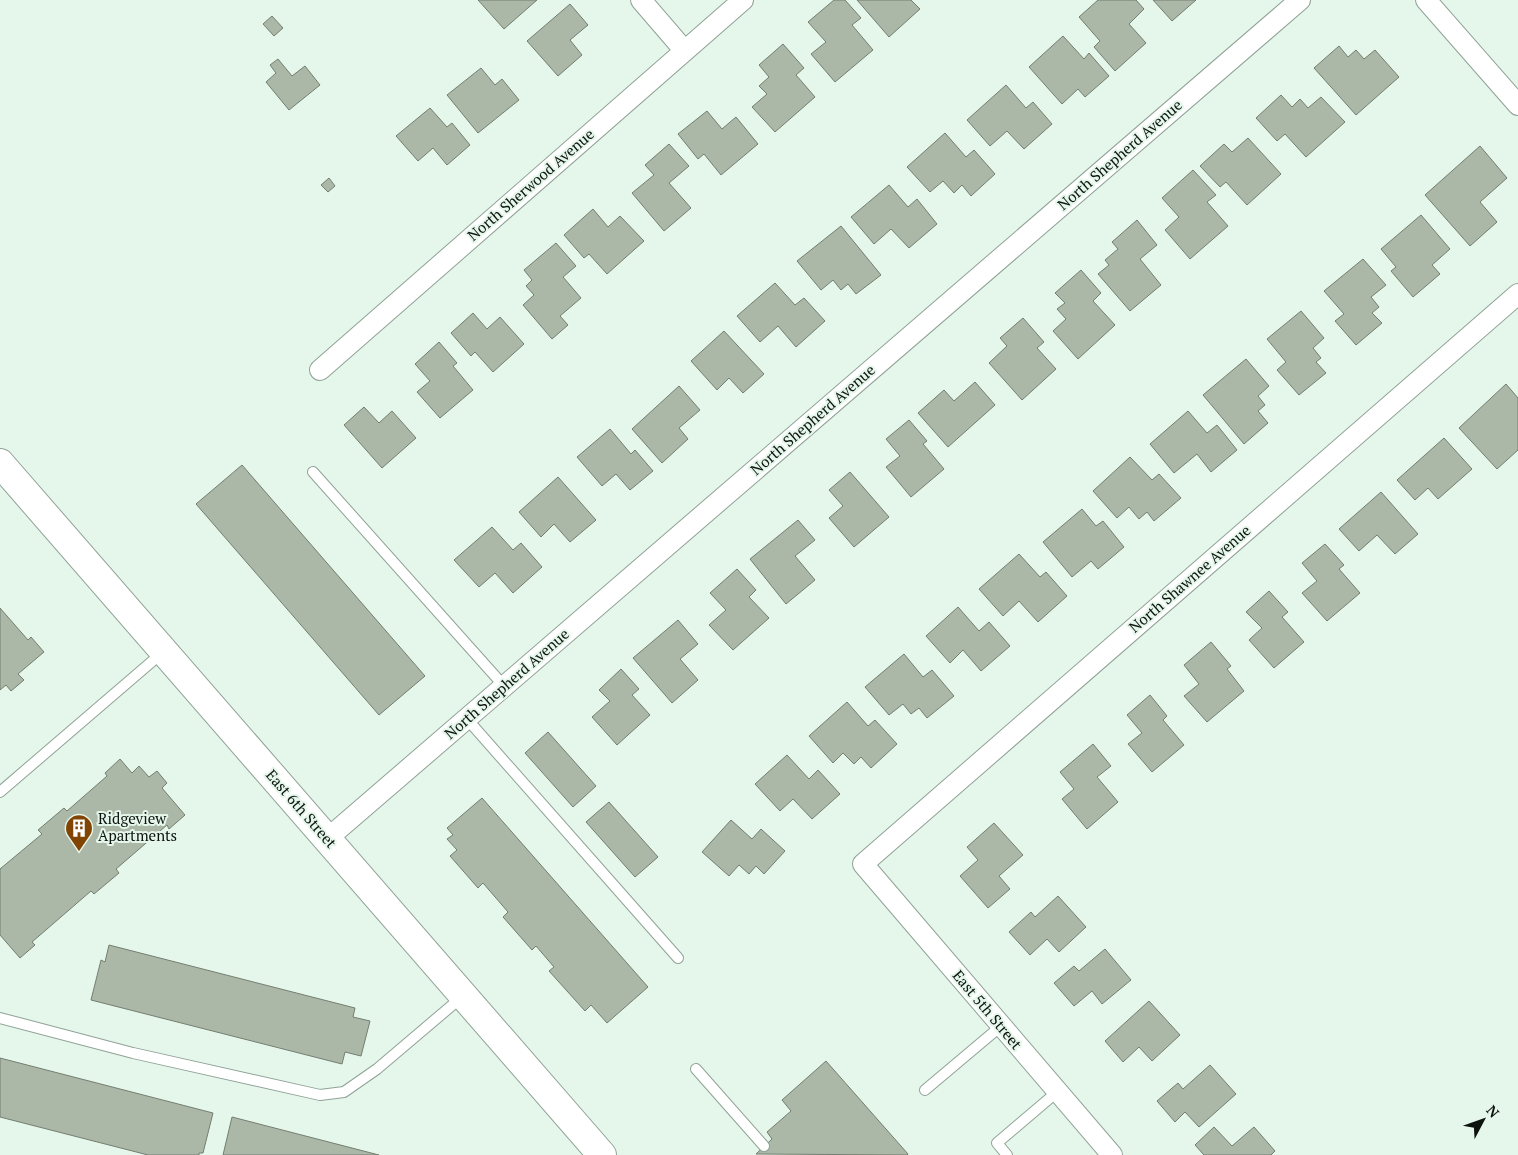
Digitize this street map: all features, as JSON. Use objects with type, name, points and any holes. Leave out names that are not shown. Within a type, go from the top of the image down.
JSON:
[{"type":"main road","name":"East 6th Street","points":[[0,463],[602,1155]]},
{"type":"street","points":[[641,0],[684,50]]},
{"type":"street","name":"North Sherwood Avenue","points":[[320,370],[742,0]]},
{"type":"street","name":"North Shepherd Avenue","points":[[327,839],[1300,0]]},
{"type":"street","points":[[1426,0],[1518,106]]},
{"type":"street","name":"North Shawnee Avenue","points":[[863,864],[1518,294]]},
{"type":"street","name":"East 5th Street","points":[[863,864],[1112,1155]]},
{"type":"lane","points":[[313,472],[504,686]]},
{"type":"lane","points":[[0,792],[164,652]]},
{"type":"lane","points":[[467,719],[678,958]]},
{"type":"lane","points":[[0,1018],[133,1053],[320,1095],[344,1092],[376,1069],[464,996]]},
{"type":"lane","points":[[926,1090],[1001,1026]]},
{"type":"lane","points":[[696,1069],[764,1146]]},
{"type":"lane","points":[[1007,1155],[997,1144],[1057,1092]]},
{"type":"building","points":[[478,0],[537,0],[504,29]]},
{"type":"building","points":[[834,0],[845,0],[861,18],[852,25],[873,50],[835,82],[811,54],[826,42],[808,22]]},
{"type":"building","points":[[857,0],[911,0],[920,9],[889,37]]},
{"type":"building","points":[[1098,0],[1136,0],[1144,9],[1129,24],[1146,43],[1115,71],[1094,47],[1100,41],[1079,17]]},
{"type":"building","points":[[1153,0],[1196,0],[1172,21]]},
{"type":"building","points":[[570,4],[588,25],[570,40],[582,55],[558,76],[527,41]]},
{"type":"building","points":[[272,16],[283,28],[274,36],[263,24]]},
{"type":"building","points":[[1063,36],[1084,59],[1089,53],[1109,76],[1085,97],[1078,89],[1062,104],[1029,67]]},
{"type":"building","points":[[783,44],[804,68],[796,75],[815,97],[775,132],[752,107],[767,94],[759,86],[769,77],[759,65]]},
{"type":"building","points":[[1339,46],[1348,57],[1356,50],[1364,59],[1375,50],[1399,77],[1356,115],[1314,68]]},
{"type":"building","points":[[278,59],[292,76],[305,66],[320,85],[289,110],[266,82],[276,73],[270,65]]},
{"type":"building","points":[[481,68],[495,85],[502,79],[519,100],[478,133],[447,95]]},
{"type":"building","points":[[1006,85],[1026,108],[1033,102],[1052,124],[1024,149],[1007,131],[990,146],[967,120]]},
{"type":"building","points":[[1281,95],[1292,107],[1300,99],[1308,108],[1321,97],[1345,122],[1306,157],[1285,134],[1277,141],[1256,118]]},
{"type":"building","points":[[430,108],[447,127],[452,123],[470,145],[447,165],[433,148],[418,161],[396,136]]},
{"type":"building","points":[[707,111],[722,129],[736,117],[758,144],[721,175],[704,154],[698,159],[678,134]]},
{"type":"building","points":[[945,133],[966,157],[974,150],[995,174],[971,196],[962,185],[954,193],[943,181],[930,192],[907,167]]},
{"type":"building","points":[[1248,138],[1281,174],[1247,205],[1226,182],[1220,187],[1200,166],[1224,144],[1232,152]]},
{"type":"building","points":[[669,144],[689,166],[669,183],[691,208],[664,231],[632,193],[654,175],[645,165]]},
{"type":"building","points":[[1480,146],[1507,178],[1480,202],[1497,222],[1470,246],[1425,195]]},
{"type":"building","points":[[1193,170],[1216,195],[1207,202],[1228,226],[1190,259],[1165,230],[1179,217],[1162,198]]},
{"type":"building","points":[[329,178],[335,186],[328,192],[321,185]]},
{"type":"building","points":[[889,185],[908,207],[917,199],[937,224],[909,248],[891,229],[874,244],[851,217]]},
{"type":"building","points":[[593,209],[608,227],[620,216],[644,241],[607,274],[589,254],[584,258],[564,235]]},
{"type":"building","points":[[1421,215],[1450,249],[1432,265],[1440,274],[1413,297],[1391,271],[1396,267],[1381,249]]},
{"type":"building","points":[[1137,220],[1157,245],[1140,259],[1161,285],[1130,311],[1098,274],[1109,265],[1105,260],[1118,249],[1112,242]]},
{"type":"building","points":[[841,226],[881,275],[856,294],[848,284],[841,290],[833,280],[821,290],[797,261]]},
{"type":"building","points":[[556,243],[576,266],[563,277],[581,298],[560,316],[568,325],[552,339],[523,305],[534,295],[526,286],[532,280],[524,270]]},
{"type":"building","points":[[1363,259],[1386,285],[1371,297],[1379,307],[1372,313],[1382,323],[1356,345],[1335,321],[1344,314],[1324,291]]},
{"type":"building","points":[[1081,270],[1101,293],[1093,301],[1115,325],[1078,359],[1053,331],[1066,319],[1057,309],[1065,303],[1055,293]]},
{"type":"building","points":[[775,283],[795,305],[804,298],[825,321],[796,347],[778,326],[760,342],[737,316]]},
{"type":"building","points":[[1301,311],[1324,338],[1313,348],[1321,358],[1316,362],[1326,373],[1299,395],[1277,370],[1286,362],[1267,339]]},
{"type":"building","points":[[473,313],[487,329],[500,317],[524,344],[493,372],[475,352],[471,356],[451,333]]},
{"type":"building","points":[[1023,318],[1044,342],[1037,348],[1056,369],[1022,400],[989,363],[1007,346],[1000,338]]},
{"type":"building","points":[[724,331],[764,374],[743,393],[729,378],[717,390],[691,361]]},
{"type":"building","points":[[439,342],[457,363],[453,366],[473,390],[440,418],[417,392],[430,381],[415,364]]},
{"type":"building","points":[[1246,359],[1269,386],[1258,396],[1265,405],[1258,411],[1268,423],[1244,444],[1203,395]]},
{"type":"building","points":[[975,382],[995,405],[948,447],[918,413],[944,390],[954,401]]},
{"type":"building","points":[[1506,384],[1518,398],[1518,450],[1497,469],[1459,428]]},
{"type":"building","points":[[679,386],[700,410],[679,428],[688,439],[662,463],[632,429]]},
{"type":"building","points":[[364,407],[379,423],[392,411],[416,438],[382,468],[344,425]]},
{"type":"building","points":[[1188,411],[1207,433],[1217,425],[1237,450],[1211,472],[1197,454],[1174,473],[1150,444]]},
{"type":"building","points":[[909,420],[927,441],[923,444],[944,469],[911,497],[886,467],[900,456],[886,439]]},
{"type":"building","points":[[610,429],[631,454],[635,450],[653,471],[630,490],[616,474],[602,486],[577,457]]},
{"type":"building","points":[[1444,438],[1472,469],[1438,499],[1428,488],[1415,500],[1397,480]]},
{"type":"building","points":[[1130,457],[1152,480],[1159,474],[1181,498],[1154,521],[1147,512],[1139,519],[1129,507],[1117,518],[1093,491]]},
{"type":"building","points":[[242,465],[425,676],[379,715],[196,504]]},
{"type":"building","points":[[850,472],[889,517],[854,547],[829,518],[843,506],[829,490]]},
{"type":"building","points":[[558,477],[596,520],[570,542],[554,524],[541,537],[519,512]]},
{"type":"building","points":[[1381,492],[1418,534],[1395,554],[1377,535],[1359,551],[1339,529]]},
{"type":"building","points":[[1082,509],[1096,526],[1103,521],[1124,547],[1098,569],[1091,561],[1072,577],[1043,542]]},
{"type":"building","points":[[798,520],[815,540],[795,556],[815,580],[786,604],[750,559]]},
{"type":"building","points":[[492,527],[513,550],[521,543],[542,567],[513,593],[495,573],[479,587],[454,560]]},
{"type":"building","points":[[1325,544],[1344,565],[1339,569],[1360,593],[1327,621],[1302,593],[1317,581],[1302,563]]},
{"type":"building","points":[[1019,554],[1040,577],[1046,572],[1067,596],[1038,622],[1019,601],[1003,616],[979,589]]},
{"type":"building","points":[[737,569],[756,590],[749,597],[769,618],[733,650],[709,625],[726,610],[710,593]]},
{"type":"building","points":[[1269,591],[1288,612],[1282,617],[1304,642],[1274,668],[1249,640],[1262,628],[1246,612]]},
{"type":"building","points":[[958,607],[979,631],[989,622],[1010,646],[981,671],[963,650],[950,663],[926,636]]},
{"type":"building","points":[[0,608],[28,640],[31,637],[44,652],[18,674],[24,680],[11,691],[6,685],[0,690]]},
{"type":"building","points":[[678,620],[698,644],[680,659],[698,680],[672,703],[633,658]]},
{"type":"building","points":[[1211,642],[1231,666],[1227,669],[1244,691],[1207,722],[1184,696],[1199,684],[1184,665]]},
{"type":"building","points":[[904,654],[923,677],[932,670],[954,696],[927,718],[919,708],[911,714],[903,704],[889,715],[865,687]]},
{"type":"building","points":[[621,669],[639,689],[632,695],[650,715],[617,745],[592,717],[610,701],[599,690]]},
{"type":"building","points":[[1150,695],[1167,716],[1163,720],[1184,745],[1152,772],[1128,744],[1142,733],[1127,715]]},
{"type":"building","points":[[847,702],[868,726],[875,720],[897,744],[871,768],[861,757],[854,764],[843,753],[833,763],[809,736]]},
{"type":"building","points":[[548,732],[596,786],[573,807],[525,753]]},
{"type":"building","points":[[1093,744],[1111,766],[1097,777],[1118,802],[1087,829],[1062,799],[1074,789],[1060,772]]},
{"type":"building","points":[[787,755],[809,779],[818,770],[840,794],[812,819],[793,799],[780,811],[755,784]]},
{"type":"building","name":"Ridgeview Apartments","points":[[120,759],[132,773],[139,766],[149,777],[157,771],[167,783],[162,788],[185,815],[169,829],[167,825],[116,869],[119,873],[94,894],[91,891],[32,942],[35,945],[20,958],[0,935],[0,869],[42,834],[38,830],[64,808],[67,811],[107,776],[105,773]]},
{"type":"building","points":[[482,798],[648,987],[607,1023],[591,1005],[585,1011],[549,971],[554,967],[536,946],[532,950],[503,917],[508,912],[483,883],[478,888],[450,856],[457,850],[447,839],[453,835],[447,828]]},
{"type":"building","points":[[609,802],[658,857],[635,877],[586,822]]},
{"type":"building","points":[[731,820],[752,839],[761,829],[785,851],[764,874],[756,866],[749,874],[739,865],[729,876],[702,852]]},
{"type":"building","points":[[994,823],[1023,855],[999,876],[1010,889],[988,908],[960,876],[978,860],[967,847]]},
{"type":"building","points":[[1058,896],[1086,927],[1059,952],[1047,939],[1030,955],[1009,932],[1031,912],[1035,917]]},
{"type":"building","points":[[109,945],[355,1008],[353,1017],[370,1021],[361,1056],[345,1052],[342,1064],[91,1000],[101,960],[105,962]]},
{"type":"building","points":[[1105,949],[1131,980],[1102,1004],[1092,991],[1074,1006],[1054,983],[1074,966],[1079,971]]},
{"type":"building","points":[[1149,1001],[1180,1035],[1152,1061],[1139,1047],[1123,1062],[1105,1041]]},
{"type":"building","points":[[0,1058],[213,1113],[203,1153],[199,1153],[199,1155],[148,1155],[0,1117]]},
{"type":"building","points":[[826,1061],[907,1155],[756,1154],[772,1139],[767,1132],[791,1111],[782,1100]]},
{"type":"building","points":[[1210,1065],[1236,1094],[1199,1127],[1185,1112],[1175,1122],[1157,1101],[1178,1083],[1183,1089]]},
{"type":"building","points":[[232,1117],[379,1155],[223,1155]]},
{"type":"building","points":[[1214,1127],[1232,1146],[1254,1127],[1275,1151],[1271,1155],[1204,1155],[1195,1145]]},
{"type":"place","name":"Ridgeview Apartments","points":[[79,852]]}]
